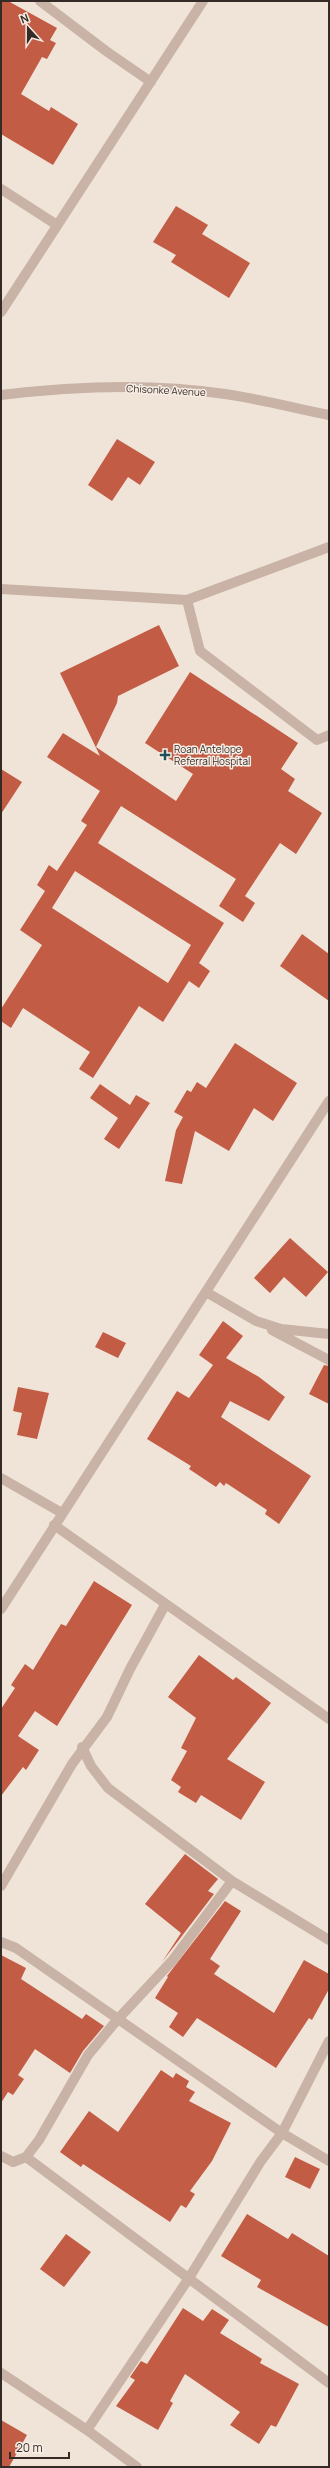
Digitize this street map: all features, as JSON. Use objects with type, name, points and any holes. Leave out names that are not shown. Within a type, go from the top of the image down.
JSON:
[{"type":"street","points":[[40,1],[106,51],[151,82]]},
{"type":"street","points":[[1,312],[204,1]]},
{"type":"street","points":[[1,189],[57,225]]},
{"type":"street","name":"Chisonke Avenue","points":[[1,395],[38,391],[147,388],[224,394],[329,415]]},
{"type":"street","points":[[1,588],[187,600],[329,547]]},
{"type":"street","points":[[187,600],[200,651],[317,740],[329,735]]},
{"type":"street","points":[[1,1609],[329,1101]]},
{"type":"street","points":[[206,1292],[256,1322],[329,1360]]},
{"type":"street","points":[[256,1322],[281,1329],[329,1334]]},
{"type":"street","points":[[1,1478],[62,1513]]},
{"type":"street","points":[[54,1525],[165,1605],[329,1719]]},
{"type":"street","points":[[1,1886],[82,1747],[107,1717],[130,1669],[165,1605]]},
{"type":"street","points":[[82,1747],[91,1766],[108,1788],[232,1881],[329,1940]]},
{"type":"street","points":[[1,2156],[13,2162],[26,2157],[39,2140],[88,2056],[117,2020],[172,1961],[232,1881]]},
{"type":"street","points":[[1,1942],[22,1953],[282,2133],[329,2161]]},
{"type":"street","points":[[87,2430],[189,2278],[261,2161],[282,2133],[329,2041]]},
{"type":"street","points":[[26,2157],[329,2383]]},
{"type":"street","points":[[1,2373],[87,2430],[137,2467]]},
{"type":"building","points":[[1,1],[8,1],[57,28],[50,40],[56,43],[47,59],[42,57],[21,94],[49,111],[51,107],[78,124],[53,165],[1,134]]},
{"type":"building","points":[[176,206],[208,225],[202,234],[250,263],[229,298],[171,262],[176,255],[153,242]]},
{"type":"building","points":[[117,439],[155,462],[140,485],[128,477],[112,501],[88,485]]},
{"type":"building","points":[[159,625],[179,666],[118,696],[117,703],[96,747],[176,801],[193,774],[145,743],[190,672],[298,743],[281,769],[295,779],[288,791],[322,813],[296,854],[280,843],[245,896],[255,903],[243,922],[219,906],[236,879],[121,806],[98,843],[224,923],[199,963],[210,971],[199,988],[189,981],[163,1022],[139,1006],[93,1078],[79,1069],[90,1052],[23,1008],[11,1028],[1,1021],[1,1009],[42,945],[20,930],[45,891],[37,885],[49,865],[57,871],[87,825],[81,821],[100,791],[47,757],[63,733],[100,756],[60,673]],"holes":[[[75,871],[191,945],[168,983],[52,908]]]},
{"type":"building","points":[[1,769],[22,782],[1,814]]},
{"type":"building","points":[[302,934],[329,954],[329,1001],[280,966]]},
{"type":"building","points":[[235,1043],[297,1083],[273,1121],[254,1108],[229,1151],[195,1131],[182,1184],[165,1181],[176,1130],[183,1117],[174,1112],[187,1090],[191,1092],[197,1082],[206,1088]]},
{"type":"building","points":[[100,1084],[130,1105],[136,1095],[150,1103],[119,1149],[104,1139],[118,1118],[90,1098]]},
{"type":"building","points":[[290,1238],[328,1272],[306,1297],[284,1277],[270,1293],[254,1278]]},
{"type":"building","points":[[223,1321],[243,1336],[226,1358],[259,1377],[285,1397],[269,1421],[230,1401],[221,1417],[311,1476],[279,1524],[265,1514],[267,1510],[226,1483],[224,1486],[220,1482],[216,1487],[189,1469],[191,1466],[147,1439],[177,1391],[189,1398],[213,1365],[199,1355]]},
{"type":"building","points":[[103,1332],[126,1343],[118,1358],[95,1347]]},
{"type":"building","points":[[324,1365],[329,1366],[329,1404],[309,1394]]},
{"type":"building","points":[[18,1387],[49,1393],[37,1439],[17,1435],[22,1413],[13,1411]]},
{"type":"building","points":[[94,1581],[132,1605],[57,1726],[35,1711],[18,1736],[39,1750],[26,1770],[23,1767],[1,1796],[1,1709],[15,1688],[11,1685],[25,1664],[33,1670],[61,1624],[66,1626]]},
{"type":"building","points":[[199,1655],[233,1680],[236,1677],[271,1703],[227,1759],[265,1782],[241,1820],[201,1795],[196,1803],[178,1792],[181,1787],[171,1780],[187,1751],[181,1748],[196,1718],[168,1697]]},
{"type":"building","points":[[185,1854],[218,1879],[208,1891],[214,1894],[162,1962],[181,1933],[145,1904]]},
{"type":"building","points":[[225,1901],[241,1911],[210,1959],[220,1966],[214,1974],[274,2013],[304,1960],[329,1974],[329,1989],[312,2020],[309,2018],[276,2068],[197,2018],[183,2037],[169,2027],[178,2013],[155,1998],[168,1977],[167,1976]]},
{"type":"building","points":[[1,1955],[26,1968],[21,1979],[82,2019],[86,2014],[104,2026],[83,2051],[70,2073],[35,2049],[18,2075],[24,2079],[13,2095],[8,2092],[1,2103]]},
{"type":"building","points":[[161,2070],[173,2078],[176,2073],[189,2081],[186,2087],[195,2092],[189,2101],[231,2123],[212,2161],[190,2191],[195,2194],[186,2208],[181,2205],[170,2222],[83,2164],[81,2167],[60,2152],[89,2111],[118,2132]]},
{"type":"building","points":[[295,2157],[320,2169],[310,2189],[285,2177]]},
{"type":"building","points":[[247,2214],[288,2239],[292,2233],[329,2256],[329,2327],[257,2287],[261,2280],[221,2256]]},
{"type":"building","points":[[66,2234],[91,2252],[64,2287],[40,2269]]},
{"type":"building","points":[[183,2308],[203,2321],[212,2309],[229,2320],[220,2333],[262,2359],[260,2363],[299,2384],[276,2427],[271,2425],[259,2444],[230,2425],[240,2412],[185,2374],[170,2401],[173,2403],[158,2430],[116,2406],[135,2380],[130,2377],[141,2361],[147,2364]]},
{"type":"building","points":[[1,2420],[27,2435],[9,2467],[1,2467]]},
{"type":"place","name":"Roan Antelope Referral Hospital","points":[[165,755]]}]
